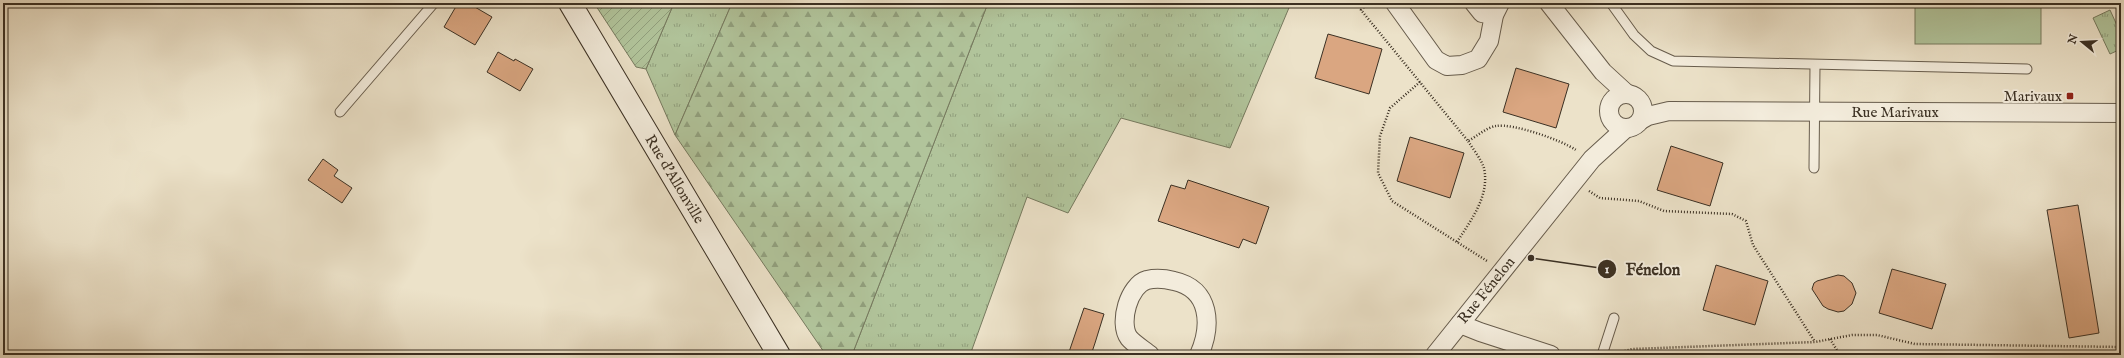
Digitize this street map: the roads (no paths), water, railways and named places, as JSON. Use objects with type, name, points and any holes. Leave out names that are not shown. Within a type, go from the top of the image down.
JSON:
[{"type":"main road","name":"Rue d'Allonville","points":[[570,3],[779,355]]},
{"type":"street","points":[[1396,3],[1436,60],[1447,66],[1462,65],[1478,59],[1489,41],[1497,9],[1482,12],[1474,3]]},
{"type":"street","name":"Rue Marivaux","points":[[1550,3],[1603,72],[1627,94],[1636,97],[1626,116]]},
{"type":"street","points":[[1603,72],[1626,116]]},
{"type":"street","name":"Rue Marivaux","points":[[1626,116],[1669,111],[2121,113]]},
{"type":"street","name":"Rue Fénelon","points":[[1435,355],[1626,116]]},
{"type":"street","points":[[1150,355],[1128,337],[1125,323],[1126,305],[1133,290],[1146,280],[1163,279],[1183,283],[1198,293],[1206,308],[1206,328],[1199,355]]},
{"type":"street","points":[[1460,324],[1543,354]]},
{"type":"lane","points":[[340,112],[434,3]]},
{"type":"lane","points":[[1610,3],[1634,35],[1651,51],[1673,61],[2027,69]]},
{"type":"lane","points":[[1814,168],[1816,65]]},
{"type":"lane","points":[[1602,355],[1614,318]]},
{"type":"place","name":"Marivaux","points":[[2070,96]]},
{"type":"place","name":"Fénelon","points":[[1531,258]]}]
